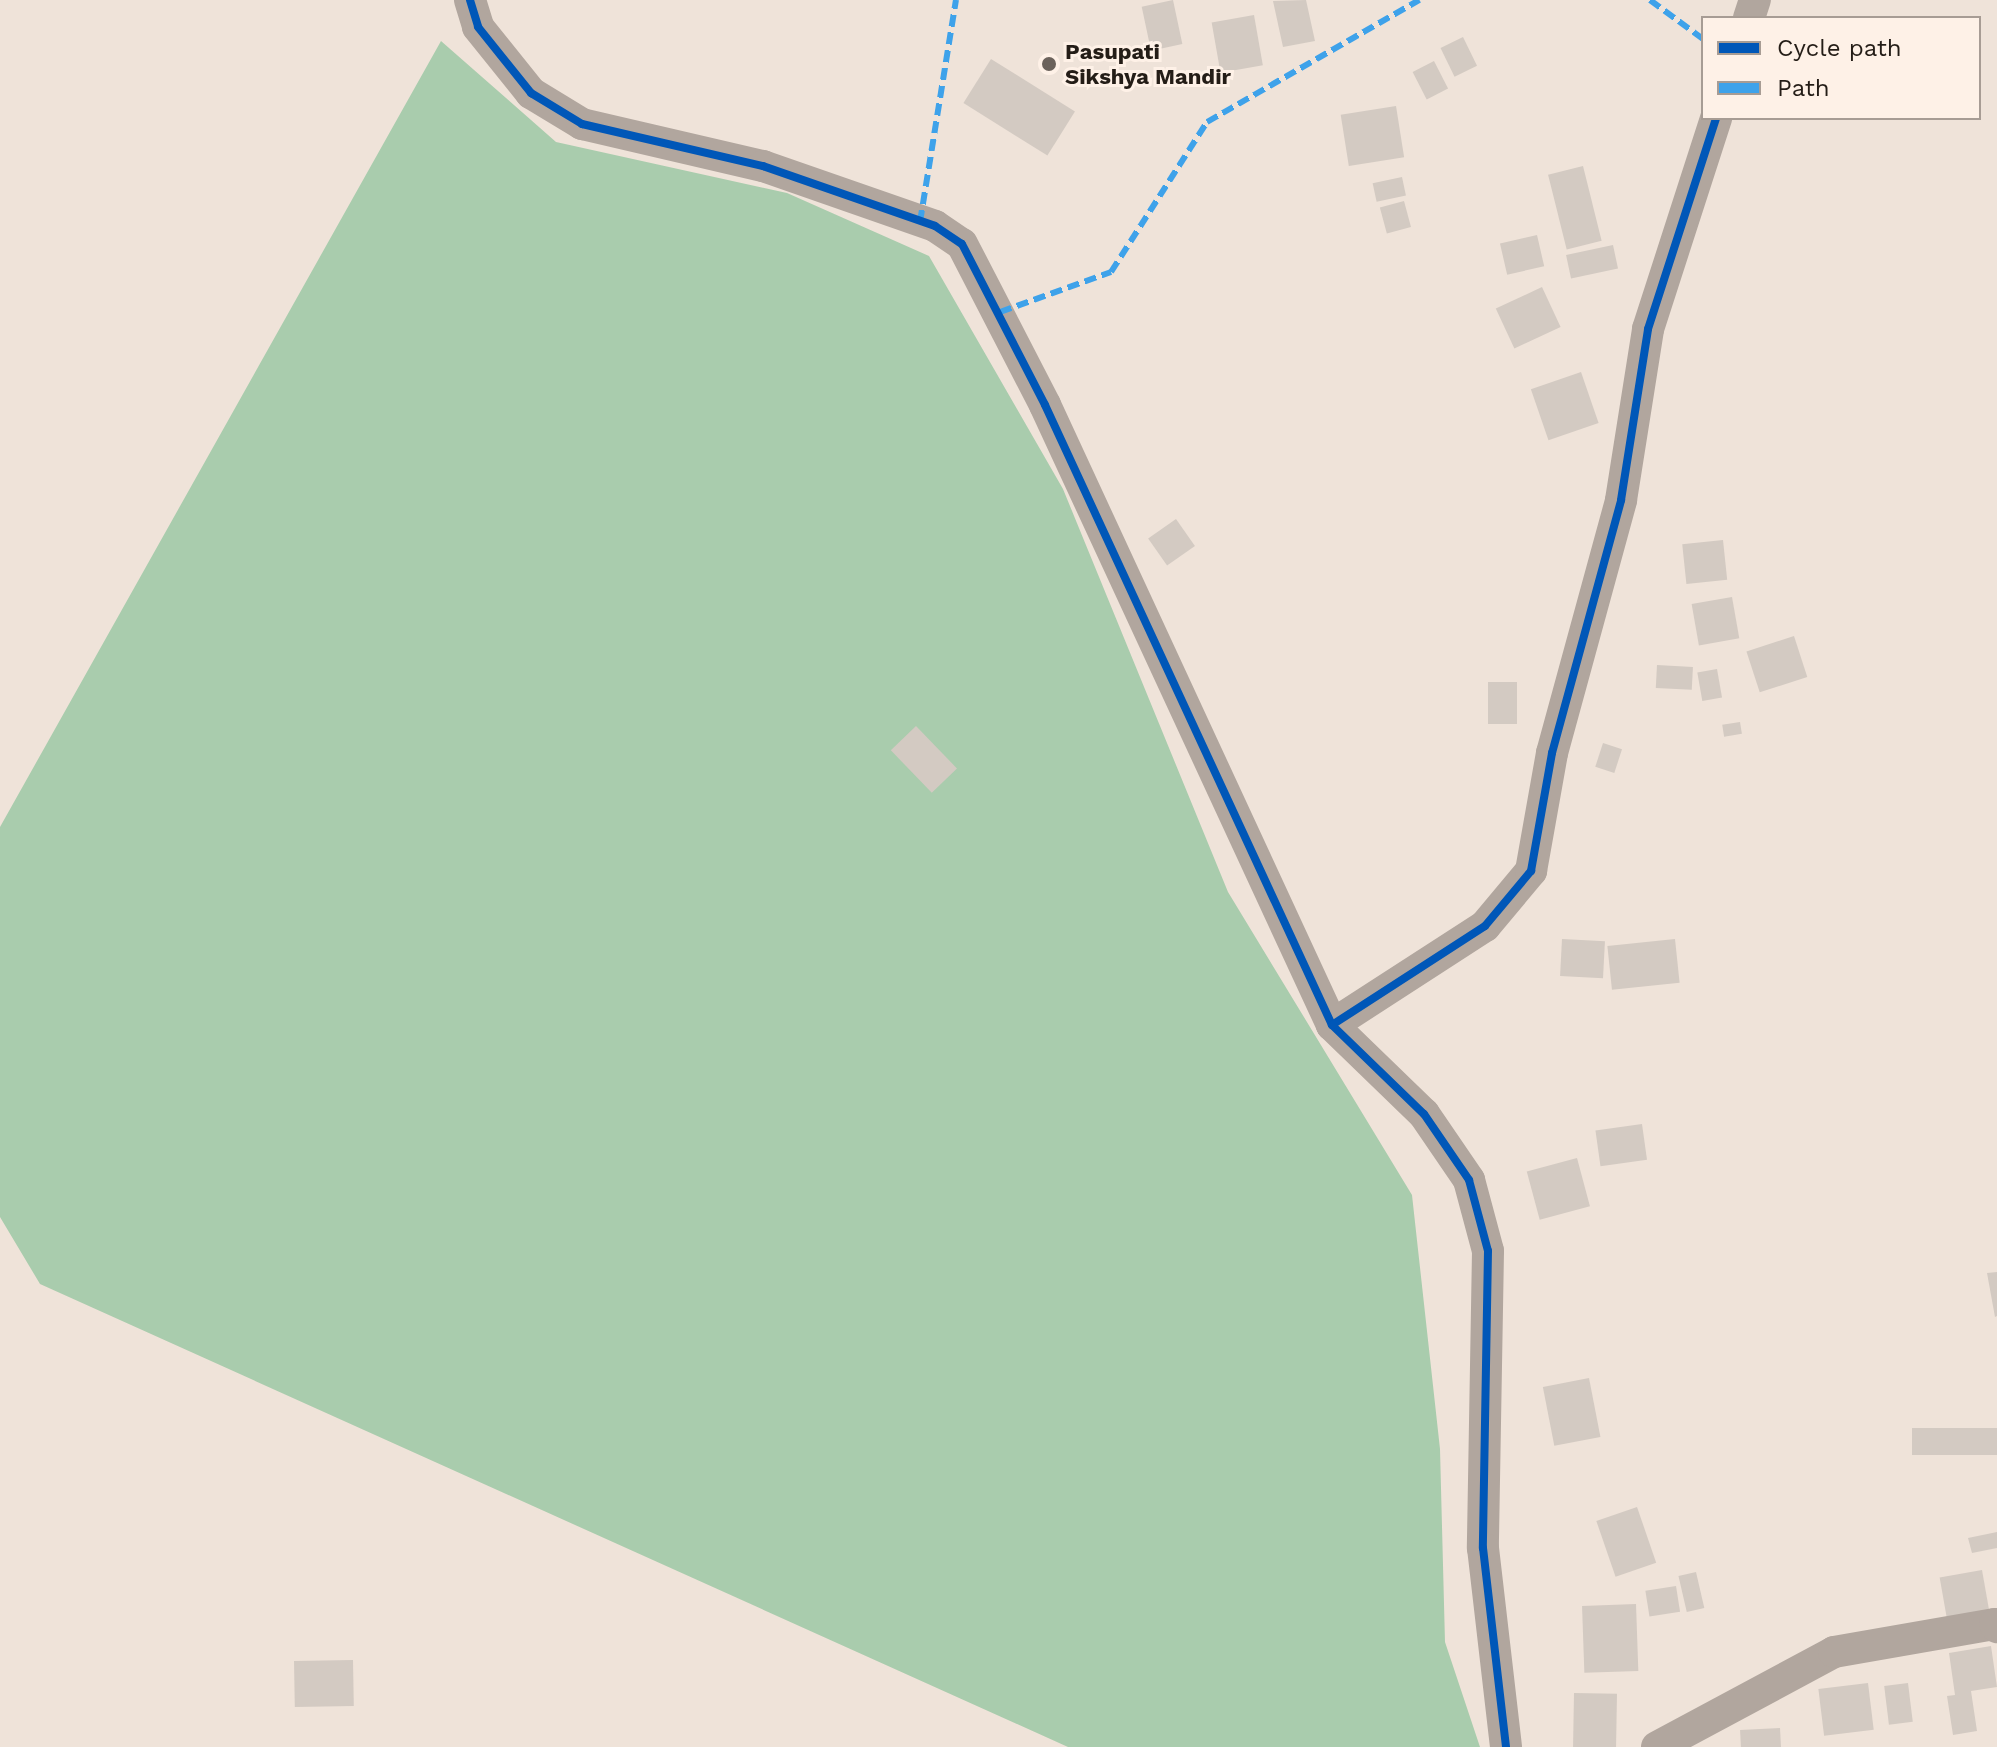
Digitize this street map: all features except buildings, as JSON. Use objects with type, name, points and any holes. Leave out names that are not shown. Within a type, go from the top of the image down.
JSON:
[{"type":"street","points":[[470,0],[478,27],[531,93],[582,124],[763,166],[935,226],[962,244],[1045,405],[1332,1025],[1424,1114],[1469,1180],[1488,1251],[1483,1548],[1506,1747]]},
{"type":"street","points":[[1332,1025],[1485,926],[1531,871],[1552,753],[1621,500],[1648,329],[1715,120]]},
{"type":"street","points":[[1657,1747],[1834,1652],[1995,1624],[1997,1627]]},
{"type":"green space","points":[[441,41],[556,142],[787,193],[929,256],[1063,489],[1228,892],[1412,1195],[1440,1449],[1445,1642],[1480,1747],[1068,1747],[40,1284],[0,1217],[0,827]]},
{"type":"marked path","points":[[920,222],[956,0]]},
{"type":"marked path","points":[[1000,312],[1111,272],[1207,122],[1419,0]]},
{"type":"marked path","points":[[1650,0],[1701,38]]},
{"type":"cycle path","points":[[470,0],[478,27],[531,93],[582,124],[763,166],[935,226],[962,244],[1045,405],[1332,1025],[1424,1114],[1469,1180],[1488,1251],[1483,1548],[1506,1747]]},
{"type":"cycle path","points":[[1332,1025],[1485,926],[1531,871],[1552,753],[1621,500],[1648,329],[1715,120]]},
{"type":"place","name":"Pasupati Sikshya Mandir","points":[[1049,64]]}]
